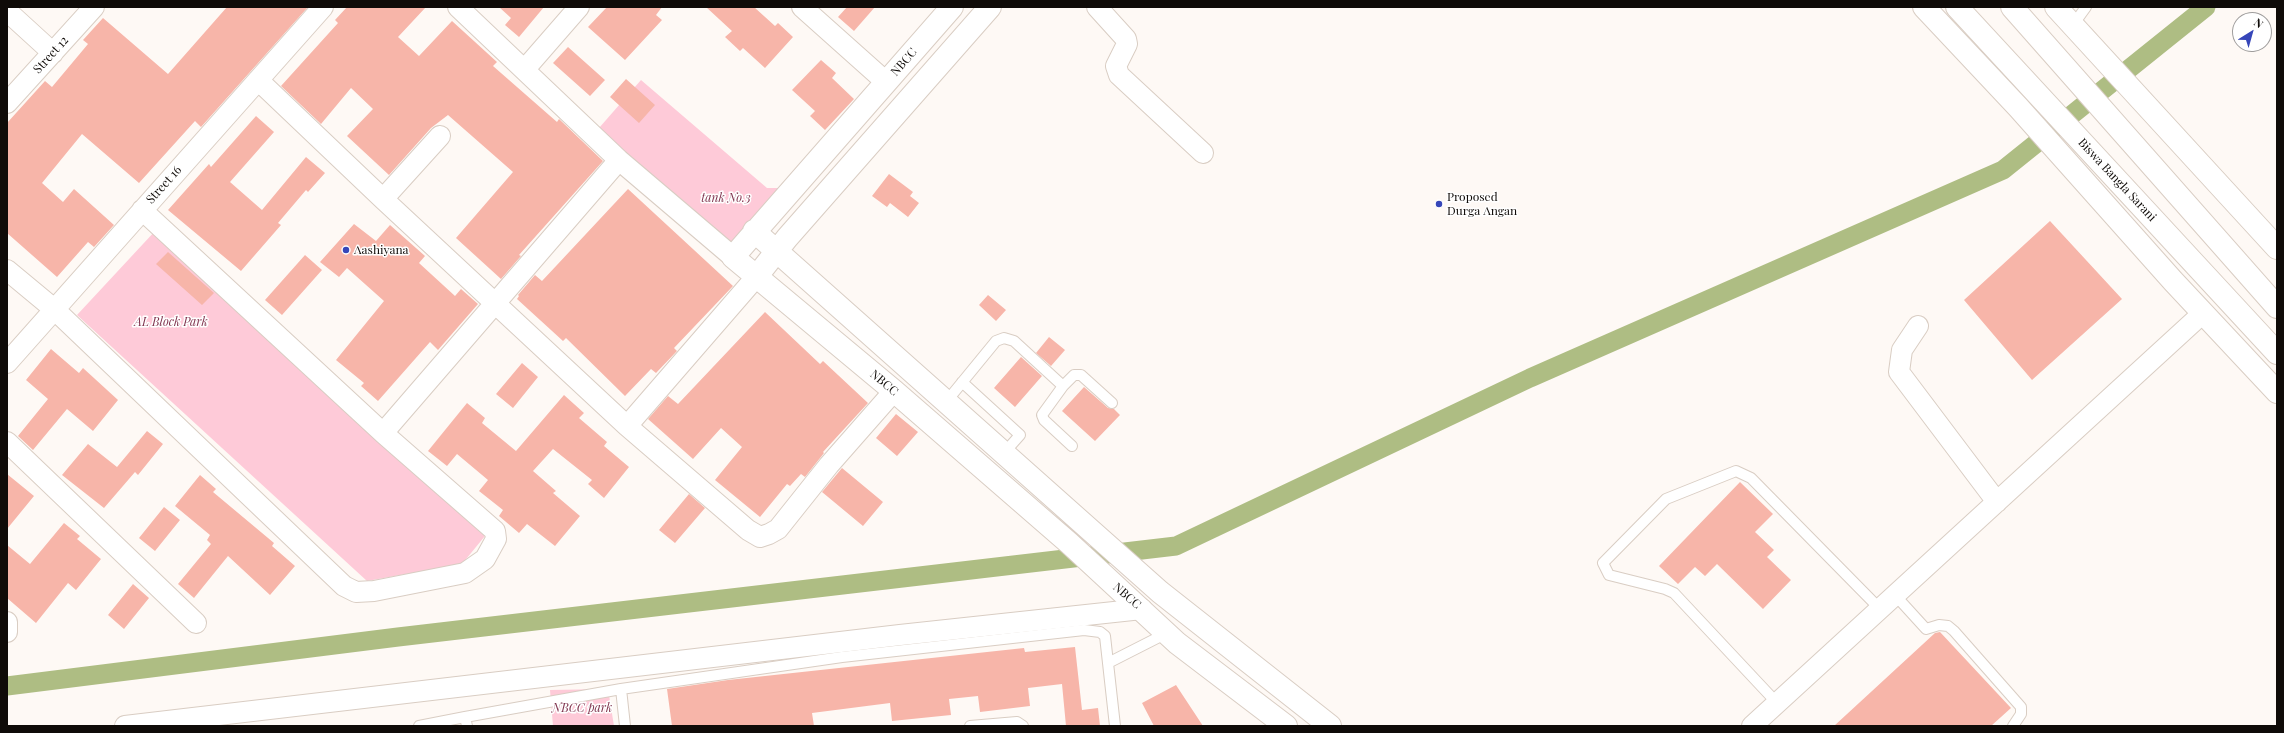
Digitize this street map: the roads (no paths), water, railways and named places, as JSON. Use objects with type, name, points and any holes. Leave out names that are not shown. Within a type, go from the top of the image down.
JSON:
[{"type":"street","name":"Street 12","points":[[7,103],[94,7]]},
{"type":"street","name":"Street 16","points":[[7,363],[323,7]]},
{"type":"street","points":[[458,7],[526,69],[619,160],[733,257]]},
{"type":"street","points":[[526,69],[579,7]]},
{"type":"street","points":[[802,7],[886,82]]},
{"type":"street","name":"NBCC","points":[[952,7],[754,231],[733,257],[894,391],[1069,543],[1166,633],[1286,726]]},
{"type":"street","points":[[627,426],[777,251],[990,7]]},
{"type":"street","points":[[1097,7],[1126,38],[1127,44],[1116,66],[1118,75],[1203,153]]},
{"type":"street","points":[[1924,7],[2018,107],[2203,313],[2277,392]]},
{"type":"street","name":"Biswa Bangla Sarani","points":[[1957,7],[2277,354]]},
{"type":"street","points":[[2012,7],[2277,307]]},
{"type":"street","points":[[2056,7],[2277,248]]},
{"type":"street","points":[[7,11],[53,53]]},
{"type":"street","points":[[258,80],[383,199],[627,426],[748,530],[760,537],[769,534],[778,528],[829,465],[894,391]]},
{"type":"street","points":[[383,199],[440,136]]},
{"type":"street","points":[[383,433],[619,160]]},
{"type":"street","points":[[7,270],[54,309],[344,586],[356,592],[374,591],[464,573],[485,559],[496,539],[495,531],[383,433],[142,210]]},
{"type":"street","points":[[754,231],[1160,592],[1249,664],[1330,726]]},
{"type":"street","points":[[1756,725],[1777,703],[2203,313]]},
{"type":"street","points":[[1918,326],[1902,350],[1900,372],[1997,502]]},
{"type":"street","points":[[7,442],[196,623]]},
{"type":"street","points":[[1101,573],[1122,559]]},
{"type":"street","points":[[125,726],[1137,606]]},
{"type":"street","points":[[7,622],[7,632]]},
{"type":"lane","points":[[2073,25],[2086,7]]},
{"type":"lane","points":[[946,402],[996,341],[1004,338],[1014,341],[1063,386]]},
{"type":"lane","points":[[1072,446],[1044,420],[1042,415],[1063,386],[1074,375],[1081,375],[1112,403]]},
{"type":"lane","points":[[962,382],[1020,435],[1004,453]]},
{"type":"lane","points":[[1777,703],[1674,593],[1665,588],[1609,576],[1603,563],[1666,499],[1736,472],[1751,478],[1880,609]]},
{"type":"lane","points":[[1895,595],[1926,629],[1938,625],[1948,626],[1954,631],[2021,707],[2022,714],[2013,726]]},
{"type":"lane","points":[[419,726],[466,722],[622,689],[842,657],[1084,630],[1100,632],[1105,636],[1115,726]]},
{"type":"lane","points":[[1108,663],[1166,633]]},
{"type":"lane","points":[[622,689],[625,726]]},
{"type":"lane","points":[[970,726],[1017,722],[1023,726]]},
{"type":"waterway","points":[[7,686],[398,637],[1176,546],[1530,378],[2003,170],[2206,7]]},
{"type":"place","name":"Proposed Durga Angan","points":[[1439,204]]},
{"type":"place","name":"Aashiyana","points":[[346,250]]},
{"type":"park label","name":"tank No.3","points":[[726,198]]},
{"type":"park label","name":"AL Block Park","points":[[171,322]]},
{"type":"park label","name":"NBCC park","points":[[582,708]]}]
